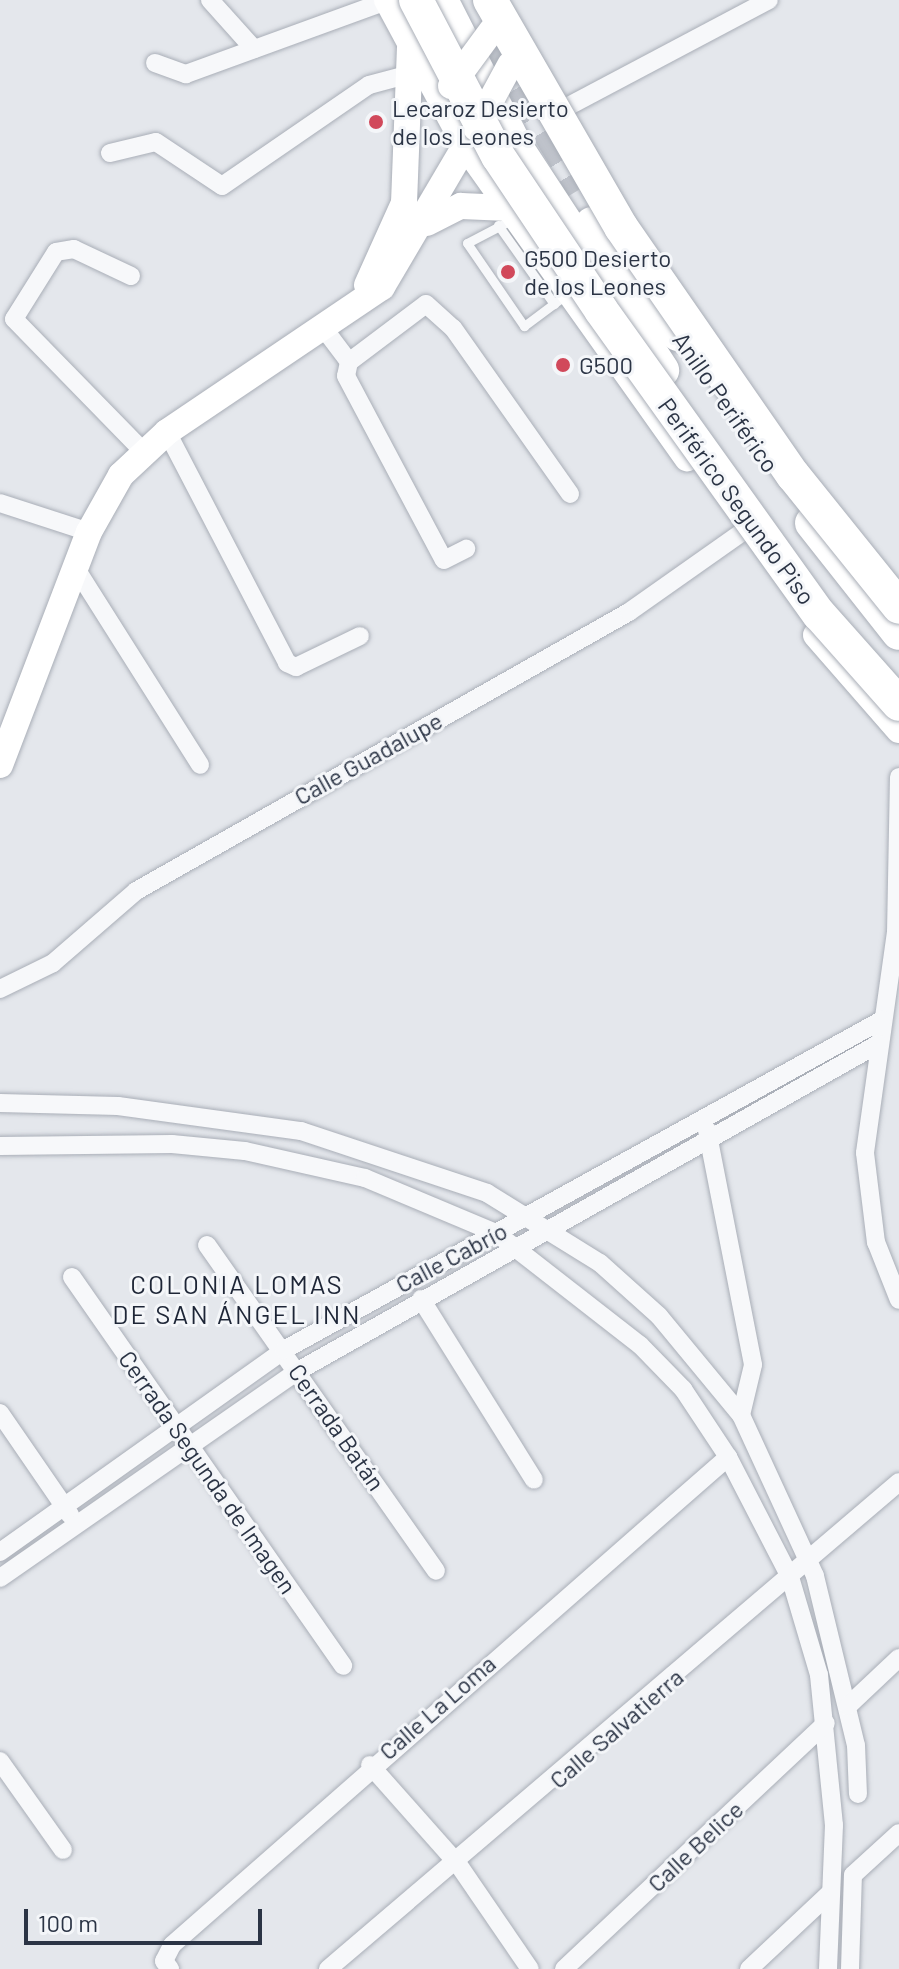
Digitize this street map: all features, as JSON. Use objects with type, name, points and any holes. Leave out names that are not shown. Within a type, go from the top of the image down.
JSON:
[{"type":"highway","name":"Periférico Segundo Piso","points":[[416,0],[498,156],[601,310],[819,614],[899,704]]},
{"type":"highway","name":"Anillo Periférico","points":[[441,0],[516,147],[747,519],[899,682]]},
{"type":"highway","name":"Anillo Periférico","points":[[465,0],[534,139],[899,633]]},
{"type":"highway","points":[[499,10],[621,227],[793,475],[899,607]]},
{"type":"highway","points":[[649,289],[670,324]]},
{"type":"highway","points":[[724,474],[747,519]]},
{"type":"main road","points":[[387,0],[410,45],[446,92],[471,137],[507,217],[560,299],[747,519],[805,623],[899,730]]},
{"type":"main road","points":[[446,92],[499,10],[525,39],[563,109],[808,482],[899,589]]},
{"type":"main road","points":[[0,765],[89,532],[143,451],[167,432],[325,330],[382,287],[427,223],[525,39]]},
{"type":"main road","points":[[353,307],[404,203],[410,45]]},
{"type":"main road","points":[[427,223],[461,206],[507,217]]},
{"type":"street","points":[[210,0],[254,49]]},
{"type":"street","points":[[155,63],[186,74],[387,0]]},
{"type":"street","points":[[563,109],[769,0]]},
{"type":"street","points":[[110,153],[156,142],[222,186],[369,85],[410,74]]},
{"type":"street","points":[[131,276],[74,249],[56,252],[14,319],[143,451]]},
{"type":"street","points":[[466,549],[444,560],[346,376],[349,362],[426,304],[453,328],[570,494]]},
{"type":"street","points":[[325,330],[349,362]]},
{"type":"street","points":[[167,432],[287,663],[296,667],[360,636]]},
{"type":"street","points":[[0,503],[89,532]]},
{"type":"street","name":"Calle Guadalupe","points":[[0,989],[53,963],[136,891],[629,612],[747,519]]},
{"type":"street","points":[[75,567],[200,765]]},
{"type":"street","points":[[899,777],[896,932],[878,1044],[867,1197],[899,1300]]},
{"type":"street","name":"Calle Cabrío","points":[[0,1578],[298,1371],[549,1228],[882,1020]]},
{"type":"street","name":"Calle Cabrío","points":[[0,1552],[284,1350],[496,1233],[878,1044]]},
{"type":"street","points":[[0,1103],[118,1106],[301,1131],[446,1177],[549,1228],[659,1316],[741,1415],[810,1560],[848,1706],[858,1794]]},
{"type":"street","points":[[707,1129],[753,1365],[741,1415]]},
{"type":"street","points":[[0,1146],[121,1141],[245,1151],[365,1178],[496,1233],[640,1345],[683,1389],[728,1457],[790,1577],[826,1723],[831,1892],[828,1969]]},
{"type":"street","name":"Cerrada Batán","points":[[207,1245],[284,1350],[436,1571]]},
{"type":"street","name":"Cerrada Segunda de Imagen","points":[[72,1277],[343,1666]]},
{"type":"street","points":[[421,1299],[534,1480]]},
{"type":"street","points":[[0,1413],[76,1524]]},
{"type":"street","name":"Calle La Loma","points":[[170,1969],[164,1961],[172,1945],[370,1765],[728,1457]]},
{"type":"street","name":"Calle Salvatierra","points":[[333,1967],[458,1864],[899,1482]]},
{"type":"street","points":[[848,1706],[899,1658]]},
{"type":"street","name":"Calle Belice","points":[[564,1969],[826,1723]]},
{"type":"street","points":[[0,1761],[63,1850]]},
{"type":"street","points":[[370,1765],[458,1864],[530,1969]]},
{"type":"street","points":[[850,1969],[853,1875],[899,1833]]},
{"type":"street","points":[[749,1969],[831,1892]]},
{"type":"lane","points":[[507,217],[467,243],[524,326],[560,299]]},
{"type":"tunnel","points":[[495,42],[583,188]]},
{"type":"place","name":"Lecaroz Desierto de los Leones","points":[[376,122]]},
{"type":"place","name":"G500 Desierto de los Leones","points":[[508,272]]},
{"type":"place","name":"G500","points":[[563,365]]},
{"type":"district","name":"COLONIA LOMAS DE SAN ÁNGEL INN","points":[[237,1299]]}]
